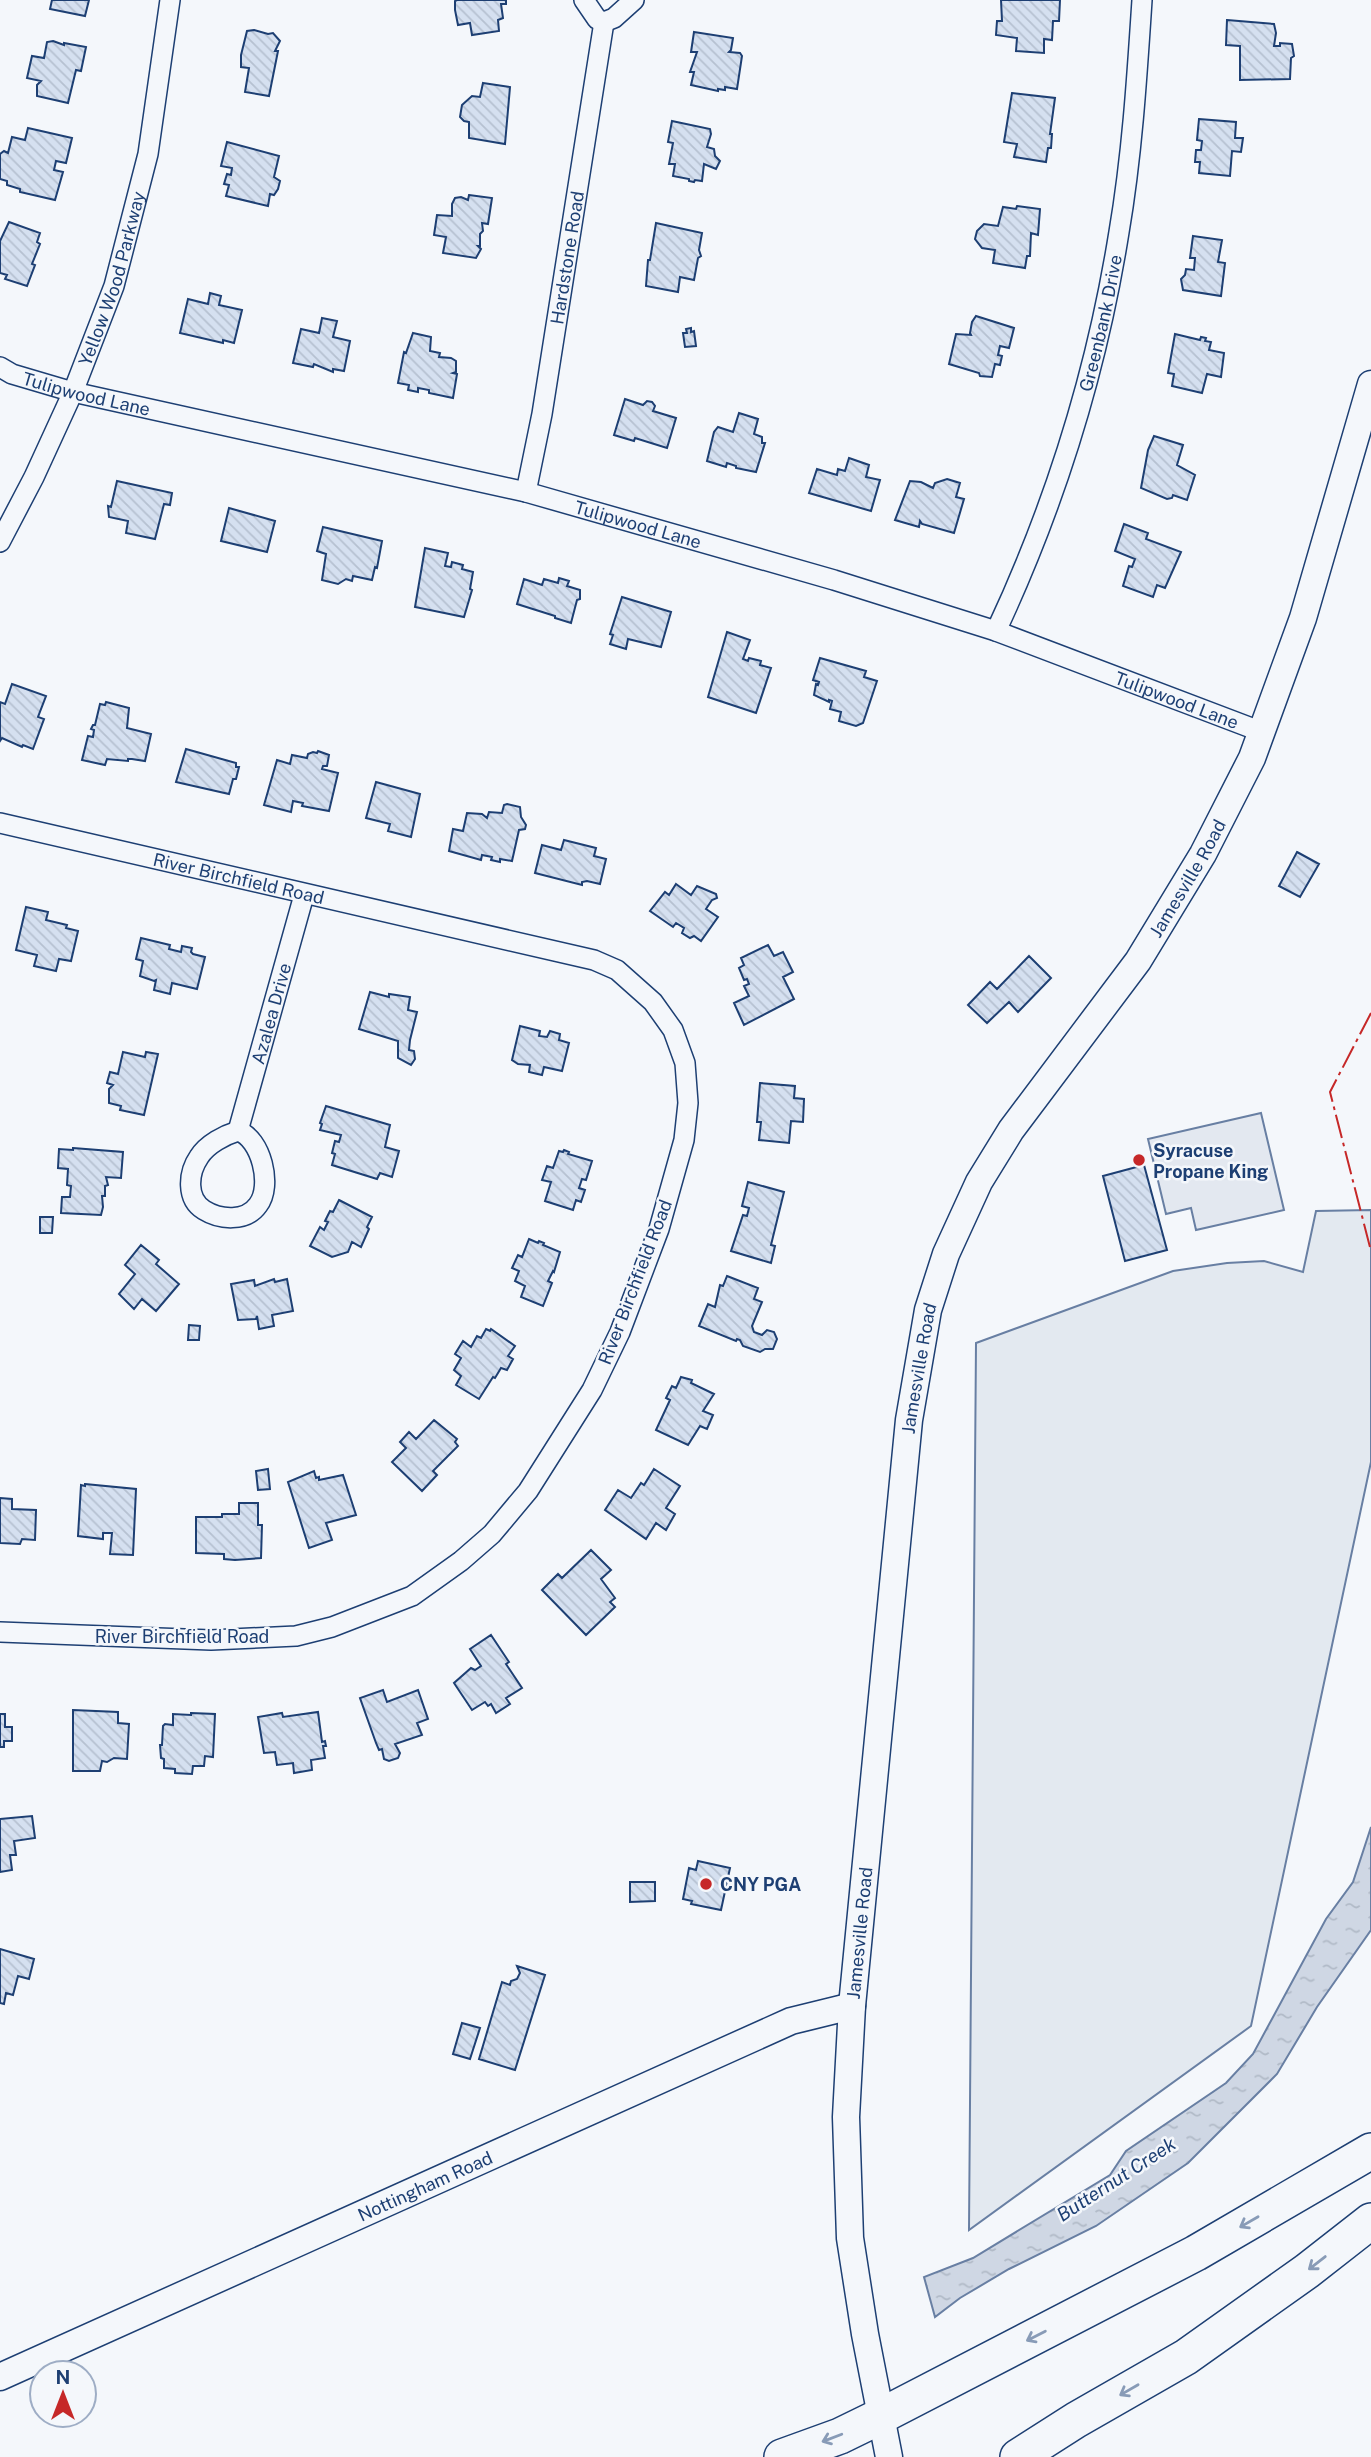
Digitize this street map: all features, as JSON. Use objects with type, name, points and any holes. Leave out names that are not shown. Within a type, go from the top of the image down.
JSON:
[{"type":"highway","points":[[782,2457],[840,2436],[881,2416],[1196,2253],[1371,2151]]},
{"type":"highway","points":[[1018,2457],[1076,2420],[1186,2357],[1307,2271],[1371,2221]]},
{"type":"street","name":"Yellow Wood Parkway","points":[[0,542],[34,477],[73,392],[114,286],[148,154],[170,0]]},
{"type":"street","points":[[584,0],[597,19],[604,22],[614,18],[634,0]]},
{"type":"street","name":"Greenbank Drive","points":[[996,631],[1026,567],[1062,468],[1102,324],[1119,231],[1137,83],[1142,0]]},
{"type":"street","name":"Hardstone Road","points":[[526,492],[542,414],[604,22]]},
{"type":"street","name":"Tulipwood Lane","points":[[0,367],[12,374],[73,392],[526,492],[834,580],[996,631],[1262,732]]},
{"type":"street","name":"Jamesville Road","points":[[889,2457],[850,2238],[846,2117],[852,2007],[909,1420],[928,1310],[942,1265],[979,1182],[1011,1130],[1138,961],[1203,854],[1252,758],[1303,618],[1371,384]]},
{"type":"street","name":"River Birchfield Road","points":[[0,823],[594,960],[617,970],[653,1002],[673,1030],[685,1063],[688,1102],[684,1140],[659,1229],[620,1332],[592,1390],[528,1491],[492,1534],[461,1562],[412,1596],[332,1628],[296,1636],[211,1640],[0,1632]]},
{"type":"street","name":"Azalea Drive","points":[[238,1131],[304,895]]},
{"type":"street","points":[[238,1131],[247,1133],[257,1145],[265,1177],[264,1186],[259,1205],[246,1215],[236,1218],[222,1217],[202,1209],[192,1197],[190,1179],[199,1156],[224,1136],[238,1131]]},
{"type":"street","name":"Nottingham Road","points":[[0,2377],[791,2021],[852,2007]]},
{"type":"shaded area","points":[[1261,1113],[1284,1210],[1196,1230],[1191,1208],[1166,1214],[1148,1139]]},
{"type":"shaded area","points":[[1371,1210],[1371,1462],[1251,2026],[969,2230],[976,1343],[1173,1271],[1264,1261],[1303,1272],[1316,1211]]},
{"type":"water","name":"Butternut Creek","points":[[1371,1827],[1371,1930],[1317,2007],[1277,2074],[1188,2163],[1096,2226],[1009,2269],[960,2298],[935,2317],[924,2277],[973,2258],[1110,2175],[1126,2151],[1226,2083],[1253,2054],[1326,1919],[1353,1882]]},
{"type":"building","points":[[52,0],[89,0],[85,16],[50,9]]},
{"type":"building","points":[[506,0],[506,4],[501,4],[503,18],[498,20],[499,31],[472,35],[470,23],[458,25],[455,1]]},
{"type":"building","points":[[1001,0],[1060,0],[1059,21],[1053,21],[1052,40],[1044,39],[1044,53],[1016,51],[1017,38],[996,35],[997,21],[1002,21]]},
{"type":"building","points":[[1227,20],[1274,24],[1274,46],[1280,46],[1280,43],[1292,44],[1294,56],[1291,58],[1290,79],[1240,80],[1240,46],[1226,45]]},
{"type":"building","points":[[247,31],[273,33],[280,41],[275,51],[278,51],[269,96],[245,92],[249,68],[241,67],[241,55]]},
{"type":"building","points":[[694,32],[733,38],[729,52],[740,53],[742,56],[737,89],[725,87],[725,90],[718,91],[691,85],[694,72],[690,72],[697,52],[691,52]]},
{"type":"building","points":[[47,42],[86,47],[81,71],[76,70],[68,103],[37,96],[37,85],[41,81],[27,78],[32,56],[44,58]]},
{"type":"building","points":[[483,83],[510,87],[505,144],[469,138],[469,122],[460,117],[462,105],[472,96],[480,97]]},
{"type":"building","points":[[1012,93],[1055,98],[1050,134],[1051,148],[1048,148],[1046,162],[1014,157],[1017,144],[1004,142]]},
{"type":"building","points":[[1199,119],[1236,122],[1235,138],[1243,138],[1241,152],[1232,151],[1230,176],[1199,173],[1200,162],[1195,162],[1196,150],[1201,150],[1202,141],[1197,140]]},
{"type":"building","points":[[672,121],[710,129],[707,147],[714,149],[715,156],[720,161],[716,169],[704,164],[702,181],[694,182],[673,176],[675,164],[669,164],[673,143],[668,142]]},
{"type":"building","points":[[28,128],[72,138],[66,163],[56,161],[54,170],[63,172],[55,200],[20,192],[20,189],[7,185],[7,181],[0,179],[0,154],[4,151],[8,153],[12,137],[25,140]]},
{"type":"building","points":[[227,142],[279,156],[274,177],[280,181],[274,195],[270,194],[268,206],[226,196],[229,185],[224,184],[227,174],[231,175],[232,168],[221,166]]},
{"type":"building","points":[[469,195],[492,198],[488,224],[482,223],[483,231],[478,246],[481,249],[476,258],[443,253],[446,237],[434,235],[437,215],[452,216],[455,198],[468,200]]},
{"type":"building","points":[[1017,206],[1040,209],[1038,235],[1031,233],[1030,256],[1027,256],[1025,268],[993,263],[995,250],[982,248],[975,239],[977,231],[984,224],[998,226],[1003,207],[1016,209]]},
{"type":"building","points":[[9,222],[40,233],[37,242],[40,244],[32,264],[35,265],[27,286],[5,279],[7,275],[0,273],[0,241]]},
{"type":"building","points":[[656,223],[702,233],[699,250],[701,256],[698,258],[694,280],[680,277],[678,292],[646,286],[648,260]]},
{"type":"building","points":[[1193,236],[1222,240],[1218,262],[1225,263],[1221,296],[1183,290],[1181,279],[1186,269],[1194,270],[1195,258],[1190,258]]},
{"type":"building","points":[[210,293],[221,296],[219,305],[242,310],[234,343],[180,333],[188,299],[208,304]]},
{"type":"building","points":[[976,316],[1014,328],[1009,348],[1000,346],[1000,365],[995,364],[992,377],[980,376],[979,373],[949,364],[956,334],[971,335],[972,322]]},
{"type":"building","points":[[322,318],[337,321],[333,337],[350,341],[344,371],[333,369],[333,372],[314,364],[313,367],[293,363],[301,329],[319,333]]},
{"type":"building","points":[[691,328],[696,346],[685,347],[683,333],[687,333],[686,329]]},
{"type":"building","points":[[413,333],[431,337],[430,351],[440,353],[439,357],[456,361],[453,398],[418,388],[418,392],[408,390],[409,385],[398,383],[404,352],[406,353]]},
{"type":"building","points":[[1175,334],[1200,340],[1201,337],[1206,338],[1205,341],[1211,342],[1209,350],[1224,353],[1221,377],[1207,374],[1202,393],[1172,386],[1174,374],[1168,373]]},
{"type":"building","points":[[625,399],[643,405],[647,401],[652,402],[655,406],[653,411],[676,418],[667,448],[614,435]]},
{"type":"building","points":[[739,413],[758,419],[754,434],[762,437],[762,443],[765,443],[756,472],[736,468],[727,463],[726,467],[707,461],[714,432],[718,427],[733,432]]},
{"type":"building","points":[[1154,436],[1183,445],[1177,465],[1195,475],[1187,500],[1173,495],[1167,499],[1141,488],[1148,450]]},
{"type":"building","points":[[849,458],[869,465],[866,477],[880,480],[871,511],[809,493],[817,469],[837,475],[838,469],[845,471]]},
{"type":"building","points":[[947,479],[960,483],[956,497],[964,499],[954,533],[922,524],[920,521],[919,527],[895,520],[910,481],[921,482],[933,488],[935,483]]},
{"type":"building","points":[[117,481],[172,493],[170,505],[164,504],[155,539],[126,533],[128,521],[109,517],[108,506],[111,507]]},
{"type":"building","points":[[229,508],[275,521],[267,552],[221,541]]},
{"type":"building","points":[[1124,524],[1148,533],[1146,539],[1181,552],[1165,588],[1157,585],[1153,597],[1123,586],[1129,566],[1132,567],[1135,559],[1115,551]]},
{"type":"building","points":[[323,527],[382,541],[372,580],[353,576],[352,581],[346,579],[338,584],[322,580],[326,554],[317,551]]},
{"type":"building","points":[[425,548],[448,553],[445,566],[451,567],[452,562],[473,572],[472,590],[464,617],[415,607]]},
{"type":"building","points":[[559,578],[569,581],[567,586],[580,590],[580,599],[577,600],[571,623],[517,604],[524,579],[542,585],[544,579],[558,583]]},
{"type":"building","points":[[622,597],[671,612],[661,647],[628,639],[626,649],[610,644],[613,635],[610,634]]},
{"type":"building","points":[[727,632],[750,640],[743,659],[761,661],[760,665],[771,668],[756,713],[708,697]]},
{"type":"building","points":[[820,658],[866,671],[864,677],[877,681],[863,723],[856,726],[839,721],[841,712],[830,709],[832,701],[814,695],[819,682],[813,680]]},
{"type":"building","points":[[12,684],[46,696],[38,717],[44,719],[33,749],[2,738],[0,741],[0,702],[5,704]]},
{"type":"building","points":[[106,702],[129,708],[127,728],[151,734],[145,761],[107,759],[105,765],[82,760],[88,736],[93,737],[94,730],[91,729],[95,725],[100,704],[105,705]]},
{"type":"building","points":[[186,749],[236,763],[236,767],[239,767],[229,794],[176,782]]},
{"type":"building","points":[[318,751],[329,755],[327,766],[322,769],[338,773],[329,811],[302,806],[303,803],[293,801],[291,812],[264,805],[277,760],[290,764],[292,755],[307,758],[308,754]]},
{"type":"building","points":[[376,782],[420,794],[411,837],[388,831],[390,824],[366,818]]},
{"type":"building","points":[[504,805],[520,807],[521,817],[526,825],[525,829],[519,830],[512,861],[500,859],[500,862],[482,855],[481,860],[449,851],[453,829],[463,831],[467,813],[482,814],[487,818],[489,812],[502,813]]},
{"type":"building","points":[[564,840],[596,848],[594,856],[606,859],[600,884],[587,881],[582,882],[582,885],[535,873],[542,845],[561,850]]},
{"type":"building","points":[[1297,852],[1319,864],[1300,897],[1279,886]]},
{"type":"building","points":[[676,884],[691,895],[697,886],[716,894],[717,898],[712,900],[706,909],[718,917],[701,941],[694,936],[690,938],[682,933],[684,928],[676,923],[673,927],[650,911],[665,892],[669,895]]},
{"type":"building","points":[[26,907],[48,912],[46,920],[78,931],[71,961],[59,959],[56,971],[34,966],[37,955],[16,950]]},
{"type":"building","points":[[141,938],[170,945],[169,949],[181,952],[182,946],[192,948],[193,954],[205,957],[197,989],[172,983],[170,994],[154,990],[156,980],[140,976],[143,961],[136,959]]},
{"type":"building","points":[[768,945],[774,956],[783,952],[793,972],[783,977],[794,999],[744,1025],[734,1003],[749,996],[744,986],[749,984],[747,979],[744,980],[739,968],[744,965],[741,958]]},
{"type":"building","points":[[1029,956],[1051,978],[1018,1012],[1009,1002],[987,1023],[968,1005],[990,982],[997,989]]},
{"type":"building","points":[[370,992],[389,997],[389,994],[410,997],[408,1010],[417,1012],[410,1040],[409,1050],[414,1051],[415,1059],[411,1065],[398,1058],[398,1041],[359,1029]]},
{"type":"building","points":[[520,1026],[540,1031],[539,1036],[547,1037],[550,1031],[560,1034],[559,1040],[569,1043],[562,1071],[544,1067],[542,1075],[529,1072],[530,1065],[518,1064],[512,1060]]},
{"type":"building","points":[[123,1052],[145,1057],[146,1052],[158,1054],[144,1115],[120,1110],[121,1106],[109,1103],[109,1089],[113,1085],[107,1083],[110,1072],[118,1074]]},
{"type":"building","points":[[760,1083],[795,1086],[794,1098],[804,1099],[803,1122],[791,1121],[789,1143],[759,1140],[761,1122],[757,1122]]},
{"type":"building","points":[[326,1106],[390,1125],[385,1147],[399,1151],[392,1177],[380,1173],[377,1179],[332,1165],[335,1141],[339,1142],[341,1135],[320,1130]]},
{"type":"building","points":[[59,1149],[123,1152],[121,1178],[106,1177],[108,1185],[105,1186],[105,1196],[102,1196],[101,1215],[61,1213],[62,1197],[70,1197],[71,1186],[67,1185],[68,1169],[58,1168]]},
{"type":"building","points":[[559,1151],[569,1152],[568,1154],[592,1161],[586,1180],[582,1179],[579,1188],[585,1190],[581,1202],[576,1200],[573,1210],[545,1201],[551,1182],[542,1180],[547,1166],[553,1168]]},
{"type":"building","points":[[1144,1165],[1167,1250],[1125,1261],[1103,1176]]},
{"type":"building","points":[[748,1182],[784,1192],[771,1245],[775,1246],[771,1263],[731,1251],[743,1215],[747,1216],[749,1208],[742,1206]]},
{"type":"building","points":[[339,1200],[372,1217],[361,1247],[352,1242],[348,1252],[332,1257],[310,1246],[320,1227],[324,1230],[330,1211],[333,1212]]},
{"type":"building","points":[[40,1217],[53,1217],[52,1233],[40,1233]]},
{"type":"building","points":[[529,1239],[544,1243],[543,1245],[560,1252],[554,1272],[548,1281],[552,1283],[543,1306],[521,1297],[525,1286],[515,1281],[519,1271],[512,1268],[518,1255],[522,1257]]},
{"type":"building","points":[[141,1245],[159,1260],[156,1264],[179,1284],[156,1311],[142,1299],[134,1309],[119,1294],[135,1274],[125,1265]]},
{"type":"building","points":[[727,1276],[758,1288],[754,1299],[762,1302],[752,1326],[754,1332],[762,1335],[767,1330],[774,1332],[777,1339],[773,1349],[760,1352],[743,1346],[740,1340],[736,1341],[699,1326],[708,1304],[715,1307],[720,1285],[723,1286]]},
{"type":"building","points":[[274,1279],[275,1282],[287,1279],[293,1311],[272,1315],[274,1326],[259,1329],[257,1316],[256,1319],[238,1320],[231,1284],[254,1280],[255,1286]]},
{"type":"building","points":[[189,1325],[200,1326],[199,1340],[188,1340]]},
{"type":"building","points":[[486,1329],[491,1329],[515,1346],[508,1356],[513,1359],[507,1370],[501,1368],[479,1399],[456,1385],[461,1376],[454,1370],[461,1358],[455,1354],[463,1341],[471,1347],[477,1336],[481,1338]]},
{"type":"building","points":[[681,1377],[692,1380],[691,1383],[714,1394],[703,1411],[713,1415],[707,1429],[700,1426],[688,1445],[656,1430],[670,1400],[666,1398],[672,1386],[676,1388]]},
{"type":"building","points":[[434,1420],[457,1439],[455,1442],[458,1446],[433,1471],[437,1475],[422,1491],[392,1462],[406,1448],[400,1442],[409,1432],[416,1439]]},
{"type":"building","points":[[268,1469],[270,1489],[258,1490],[256,1471]]},
{"type":"building","points":[[654,1469],[680,1486],[666,1508],[675,1514],[666,1530],[656,1523],[646,1539],[605,1510],[618,1490],[631,1498],[641,1483],[644,1485]]},
{"type":"building","points":[[314,1471],[319,1480],[343,1475],[356,1515],[326,1523],[332,1540],[309,1548],[288,1482]]},
{"type":"building","points":[[81,1485],[136,1489],[133,1555],[110,1554],[112,1533],[103,1533],[103,1539],[78,1536]]},
{"type":"building","points":[[0,1498],[12,1499],[12,1509],[36,1510],[35,1540],[22,1539],[20,1544],[0,1543]]},
{"type":"building","points":[[239,1503],[258,1503],[258,1525],[262,1525],[261,1558],[235,1560],[224,1559],[224,1554],[196,1553],[196,1517],[239,1514]]},
{"type":"building","points":[[591,1550],[611,1570],[601,1579],[615,1598],[610,1602],[615,1607],[586,1635],[542,1590],[558,1574],[562,1578]]},
{"type":"building","points":[[491,1635],[522,1688],[506,1698],[510,1704],[496,1713],[491,1704],[488,1706],[485,1702],[472,1710],[454,1683],[471,1668],[475,1670],[481,1666],[470,1649]]},
{"type":"building","points":[[383,1690],[387,1702],[418,1690],[428,1719],[417,1723],[422,1735],[395,1744],[400,1753],[398,1758],[389,1761],[384,1759],[382,1749],[379,1750],[360,1698]]},
{"type":"building","points":[[73,1710],[118,1712],[118,1723],[129,1724],[127,1759],[102,1761],[100,1771],[73,1771]]},
{"type":"building","points":[[318,1712],[322,1742],[325,1741],[326,1746],[323,1746],[325,1758],[311,1760],[312,1770],[294,1773],[293,1763],[277,1765],[275,1752],[264,1753],[258,1717]]},
{"type":"building","points":[[0,1714],[5,1714],[5,1727],[12,1727],[12,1741],[4,1741],[4,1747],[0,1747]]},
{"type":"building","points":[[173,1714],[215,1714],[213,1757],[205,1756],[204,1766],[193,1766],[192,1774],[175,1773],[175,1769],[164,1768],[164,1759],[161,1758],[163,1726],[173,1725]]},
{"type":"building","points":[[32,1816],[35,1838],[14,1841],[16,1855],[10,1855],[12,1870],[0,1872],[0,1819]]},
{"type":"building","name":"CNY PGA","points":[[698,1861],[730,1868],[721,1910],[691,1904],[692,1901],[683,1899],[689,1868],[696,1870]]},
{"type":"building","points":[[630,1882],[655,1882],[655,1901],[630,1902]]},
{"type":"building","points":[[0,1949],[34,1959],[29,1979],[18,1976],[13,1995],[6,1993],[4,2004],[0,2003]]},
{"type":"building","points":[[517,1966],[545,1975],[515,2070],[479,2059],[502,1982],[510,1985],[511,1981],[517,1979],[520,1973]]},
{"type":"building","points":[[462,2023],[480,2028],[470,2059],[453,2054]]},
{"type":"power","points":[[1371,1013],[1330,1092],[1371,1251]]},
{"type":"place","name":"Syracuse Propane King","points":[[1139,1160]]},
{"type":"place","name":"CNY PGA","points":[[706,1884]]}]
